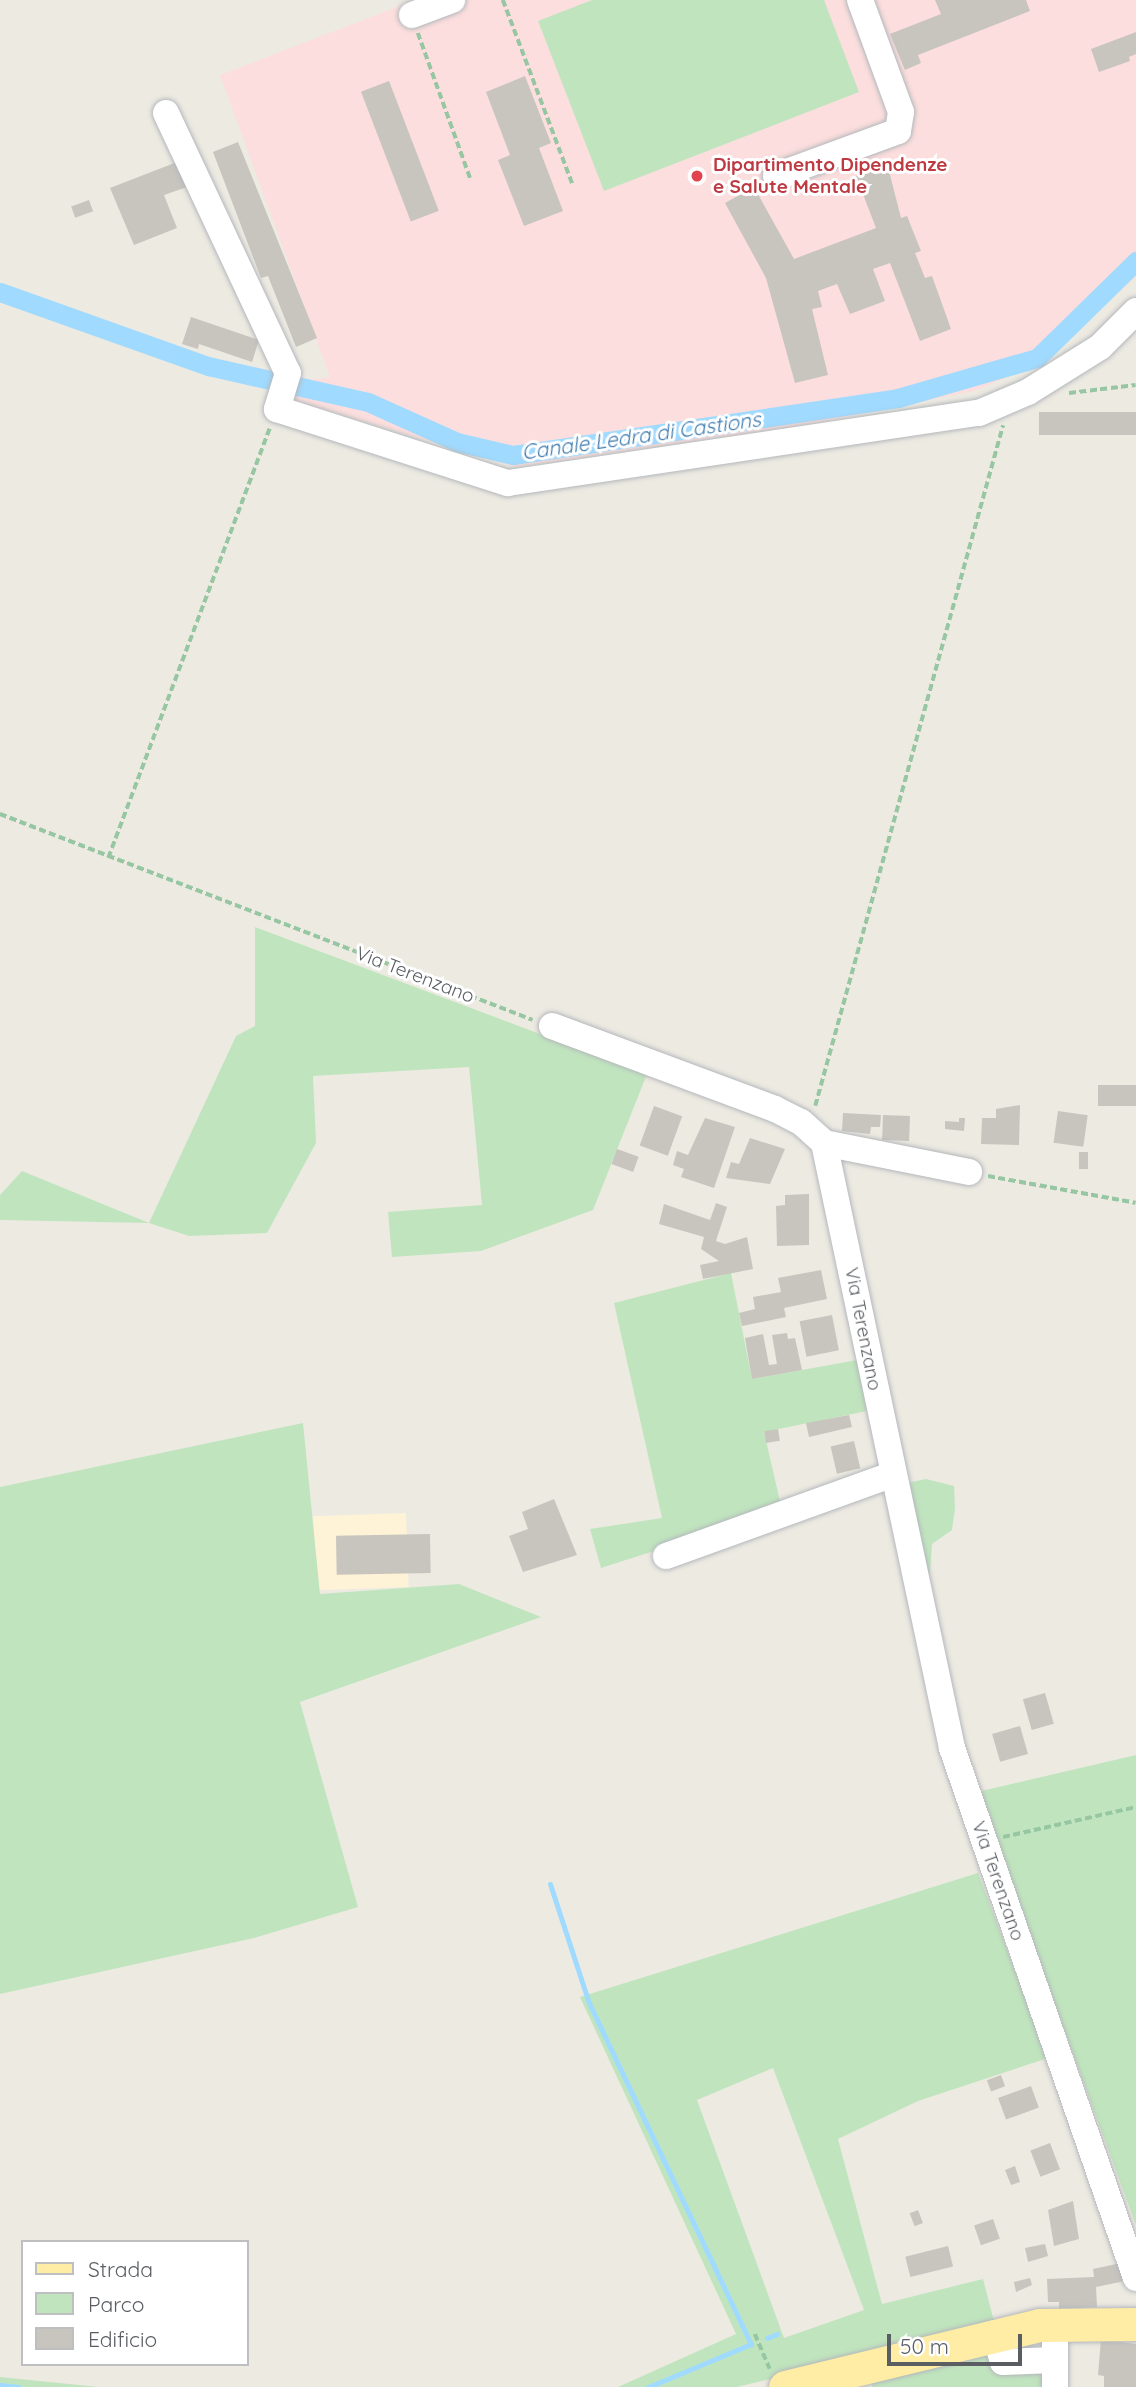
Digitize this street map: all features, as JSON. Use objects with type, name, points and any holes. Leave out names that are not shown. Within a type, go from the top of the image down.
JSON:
[{"type":"main road","points":[[779,2382],[995,2333],[1055,2323],[1136,2324]]},
{"type":"street","points":[[412,15],[452,0]]},
{"type":"street","points":[[776,176],[898,131],[901,112],[860,0]]},
{"type":"street","points":[[166,113],[282,392],[508,483],[978,413],[1010,400],[1100,346],[1136,311]]},
{"type":"street","points":[[552,1027],[775,1109],[817,1136],[969,1172]]},
{"type":"street","name":"Via Terenzano","points":[[817,1136],[952,1748],[1136,2278]]},
{"type":"street","points":[[666,1556],[891,1475]]},
{"type":"street","points":[[1055,2323],[1055,2387]]},
{"type":"street","points":[[995,2333],[1003,2362],[1054,2360]]},
{"type":"path","points":[[503,0],[572,183]]},
{"type":"path","points":[[412,15],[471,180]]},
{"type":"path","points":[[1060,394],[1136,385]]},
{"type":"path","points":[[108,858],[282,392]]},
{"type":"path","points":[[817,1136],[1010,400]]},
{"type":"path","name":"Via Terenzano","points":[[0,814],[108,858],[552,1027]]},
{"type":"path","points":[[969,1172],[1136,1203]]},
{"type":"path","points":[[985,1843],[1136,1807]]},
{"type":"path","points":[[755,2334],[779,2382]]},
{"type":"shaded area","name":"Dipartimento Dipendenze e Salute Mentale","points":[[415,0],[1136,0],[1136,277],[1038,364],[974,391],[811,424],[516,467],[295,401],[301,381],[330,377],[220,75]]},
{"type":"shaded area","points":[[406,1513],[409,1587],[316,1590],[313,1516]]},
{"type":"green space","points":[[592,0],[824,0],[859,92],[604,191],[538,21]]},
{"type":"green space","points":[[255,927],[647,1074],[593,1210],[481,1251],[392,1257],[388,1212],[482,1205],[469,1067],[313,1076],[316,1143],[267,1233],[189,1236],[149,1223],[236,1036],[255,1026]]},
{"type":"green space","points":[[22,1171],[149,1223],[0,1220],[0,1195]]},
{"type":"green space","points":[[731,1273],[752,1379],[857,1360],[867,1411],[764,1432],[782,1510],[601,1568],[590,1529],[662,1518],[614,1303]]},
{"type":"green space","points":[[303,1423],[320,1594],[459,1584],[541,1617],[300,1702],[358,1907],[254,1938],[0,1994],[0,1487]]},
{"type":"green space","points":[[926,1479],[954,1486],[955,1508],[952,1530],[932,1544],[929,1587],[907,1483]]},
{"type":"green space","points":[[1136,1755],[1136,2225],[977,1792]]},
{"type":"green space","points":[[978,1873],[1048,2058],[918,2101],[838,2139],[882,2304],[983,2279],[995,2325],[737,2387],[618,2387],[736,2334],[580,1997]],"holes":[[[773,2068],[864,2310],[784,2338],[697,2100]]]},
{"type":"green space","points":[[990,2350],[996,2374],[1043,2373],[1043,2387],[872,2387],[872,2380]]},
{"type":"green space","points":[[0,2377],[99,2387],[0,2387]]},
{"type":"building","points":[[935,0],[1026,0],[1030,11],[918,55],[921,63],[905,70],[890,34],[941,14]]},
{"type":"building","points":[[1136,32],[1136,54],[1129,57],[1130,61],[1099,72],[1091,49]]},
{"type":"building","points":[[525,76],[551,143],[539,148],[563,211],[524,226],[498,160],[510,155],[486,92]]},
{"type":"building","points":[[389,81],[439,211],[411,222],[361,92]]},
{"type":"building","points":[[238,142],[317,338],[296,347],[268,276],[261,278],[213,152]]},
{"type":"building","points":[[177,162],[187,187],[164,195],[177,228],[134,245],[110,188]]},
{"type":"building","points":[[887,163],[901,218],[907,216],[921,251],[915,253],[925,278],[932,276],[951,329],[920,341],[890,263],[873,269],[885,301],[850,314],[837,284],[818,291],[822,307],[812,309],[828,375],[795,383],[766,278],[725,203],[754,187],[794,259],[876,228],[856,176]]},
{"type":"building","points":[[89,200],[93,211],[75,218],[71,206]]},
{"type":"building","points":[[191,317],[259,340],[252,362],[199,344],[198,349],[182,344]]},
{"type":"building","points":[[1039,412],[1136,412],[1136,435],[1039,435]]},
{"type":"building","points":[[1098,1085],[1136,1085],[1136,1106],[1098,1106]]},
{"type":"building","points":[[1020,1105],[1019,1145],[981,1144],[982,1118],[996,1118],[996,1109]]},
{"type":"building","points":[[654,1106],[682,1116],[668,1156],[640,1145]]},
{"type":"building","points":[[1058,1111],[1088,1115],[1083,1147],[1054,1143]]},
{"type":"building","points":[[843,1113],[881,1115],[880,1127],[871,1127],[870,1134],[842,1131]]},
{"type":"building","points":[[883,1115],[910,1116],[909,1141],[882,1140]]},
{"type":"building","points":[[705,1118],[735,1127],[714,1188],[681,1177],[684,1169],[673,1165],[677,1151],[688,1155]]},
{"type":"building","points":[[959,1118],[965,1118],[964,1131],[945,1129],[945,1121],[959,1122]]},
{"type":"building","points":[[750,1138],[785,1149],[770,1184],[726,1178],[731,1162],[739,1164]]},
{"type":"building","points":[[617,1149],[639,1157],[633,1172],[612,1164]]},
{"type":"building","points":[[1079,1152],[1088,1152],[1088,1169],[1079,1169]]},
{"type":"building","points":[[809,1194],[809,1245],[777,1246],[776,1206],[785,1205],[785,1195]]},
{"type":"building","points":[[716,1203],[727,1207],[716,1241],[725,1244],[747,1237],[753,1269],[703,1279],[700,1265],[719,1261],[701,1249],[704,1237],[659,1224],[664,1204],[710,1220]]},
{"type":"building","points":[[821,1270],[827,1299],[784,1308],[786,1317],[742,1326],[739,1313],[755,1309],[753,1297],[781,1292],[778,1278]]},
{"type":"building","points":[[832,1315],[839,1350],[806,1357],[800,1321]]},
{"type":"building","points":[[787,1333],[788,1339],[795,1338],[802,1370],[752,1379],[745,1338],[763,1334],[769,1365],[777,1364],[772,1335]]},
{"type":"building","points":[[849,1415],[852,1427],[809,1437],[806,1423]]},
{"type":"building","points":[[778,1429],[780,1441],[766,1443],[764,1431]]},
{"type":"building","points":[[854,1441],[860,1468],[837,1474],[831,1446]]},
{"type":"building","points":[[554,1499],[577,1555],[523,1572],[509,1536],[528,1529],[522,1512]]},
{"type":"building","points":[[430,1534],[431,1573],[337,1575],[336,1536]]},
{"type":"building","points":[[1045,1693],[1054,1724],[1032,1730],[1023,1699]]},
{"type":"building","points":[[1020,1726],[1028,1754],[1000,1762],[992,1734]]},
{"type":"building","points":[[1001,2075],[1005,2086],[991,2091],[987,2080]]},
{"type":"building","points":[[1031,2086],[1039,2108],[1006,2120],[998,2098]]},
{"type":"building","points":[[1050,2143],[1060,2169],[1040,2177],[1030,2151]]},
{"type":"building","points":[[1015,2166],[1020,2182],[1011,2185],[1005,2170]]},
{"type":"building","points":[[1073,2201],[1079,2239],[1054,2246],[1048,2210]]},
{"type":"building","points":[[918,2210],[923,2223],[915,2226],[910,2213]]},
{"type":"building","points":[[993,2219],[1000,2239],[981,2245],[974,2226]]},
{"type":"building","points":[[1045,2244],[1048,2256],[1028,2262],[1025,2248]]},
{"type":"building","points":[[948,2246],[953,2266],[910,2277],[905,2257]]},
{"type":"building","points":[[1121,2263],[1125,2281],[1096,2287],[1097,2307],[1059,2309],[1059,2302],[1048,2302],[1047,2279],[1094,2277],[1093,2269]]},
{"type":"building","points":[[1030,2278],[1032,2285],[1016,2292],[1014,2282]]},
{"type":"building","points":[[1101,2339],[1136,2344],[1136,2387],[1104,2387],[1104,2376],[1098,2375]]},
{"type":"waterway","name":"Canale Ledra di Castions","points":[[0,292],[208,366],[368,402],[457,442],[513,455],[898,398],[1037,358],[1136,261]]},
{"type":"waterway","points":[[550,1884],[589,2003],[751,2344],[648,2387]]},
{"type":"waterway","points":[[767,2338],[777,2334]]},
{"type":"waterway","points":[[0,2385],[19,2387]]},
{"type":"place","name":"Dipartimento Dipendenze e Salute Mentale","points":[[697,176]]}]
